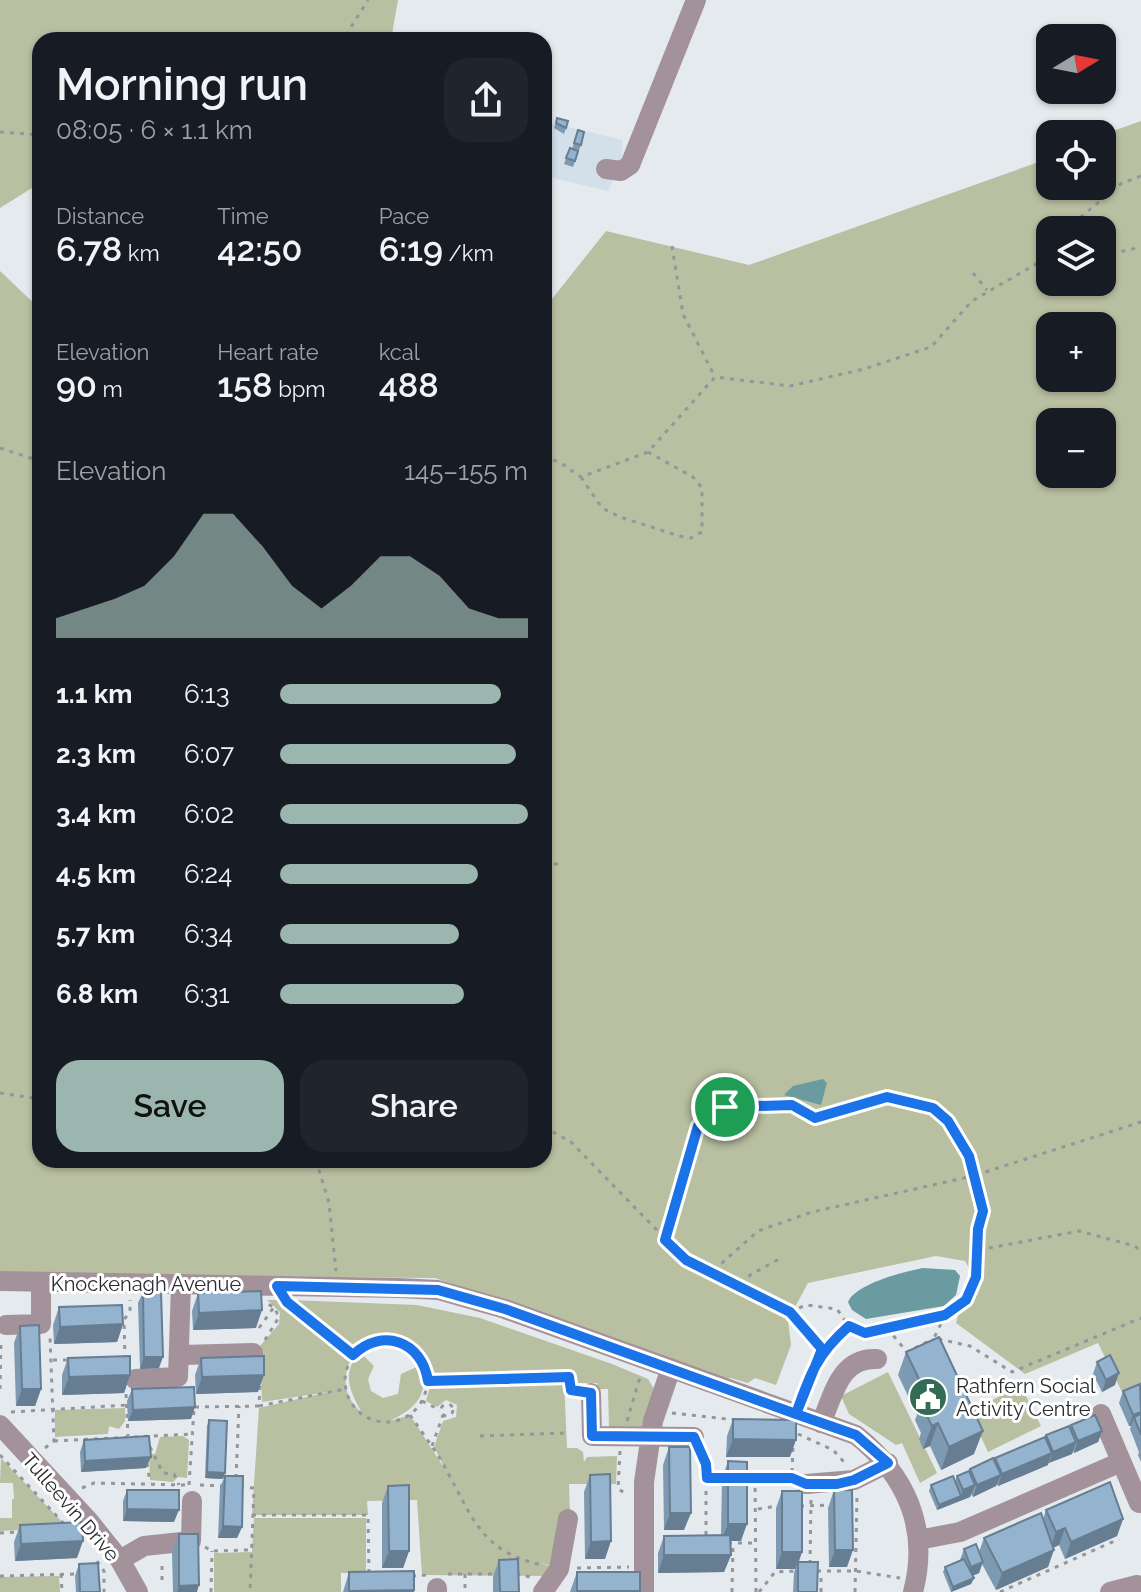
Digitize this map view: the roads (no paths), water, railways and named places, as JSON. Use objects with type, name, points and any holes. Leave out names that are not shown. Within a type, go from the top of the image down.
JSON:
[{"type":"street","points":[[606,169],[624,170],[630,165],[696,0]]},
{"type":"street","name":"Knockenagh Avenue","points":[[0,1281],[438,1290],[671,1368],[795,1423],[821,1423],[856,1435],[888,1463],[913,1508],[918,1540],[913,1592]]},
{"type":"street","points":[[6,1325],[41,1324],[41,1284]]},
{"type":"street","points":[[128,1373],[178,1377],[182,1355],[181,1284]]},
{"type":"street","points":[[182,1355],[253,1353]]},
{"type":"street","points":[[821,1423],[843,1373],[864,1358],[877,1359]]},
{"type":"street","points":[[644,1592],[644,1482],[651,1435],[671,1368]]},
{"type":"street","points":[[591,1393],[592,1436],[694,1437]]},
{"type":"street","points":[[1101,1414],[1139,1503]]},
{"type":"street","name":"Tulleevin Drive","points":[[3,1442],[31,1460],[88,1520],[112,1568],[138,1592]]},
{"type":"street","points":[[918,1540],[960,1532],[1121,1462]]},
{"type":"street","points":[[806,1484],[854,1480],[888,1463]]},
{"type":"street","points":[[112,1568],[144,1546],[191,1541],[186,1493]]},
{"type":"street","points":[[543,1590],[559,1569],[568,1519]]},
{"type":"street","points":[[1110,1592],[1137,1585]]},
{"type":"water","points":[[823,1079],[827,1083],[821,1105],[784,1095],[793,1086]]},
{"type":"water","points":[[923,1268],[955,1270],[960,1276],[956,1295],[944,1306],[866,1319],[852,1310],[848,1302],[860,1290],[881,1280]]},
{"type":"place","name":"Rathfern Social Activity Centre","points":[[928,1397]]}]
